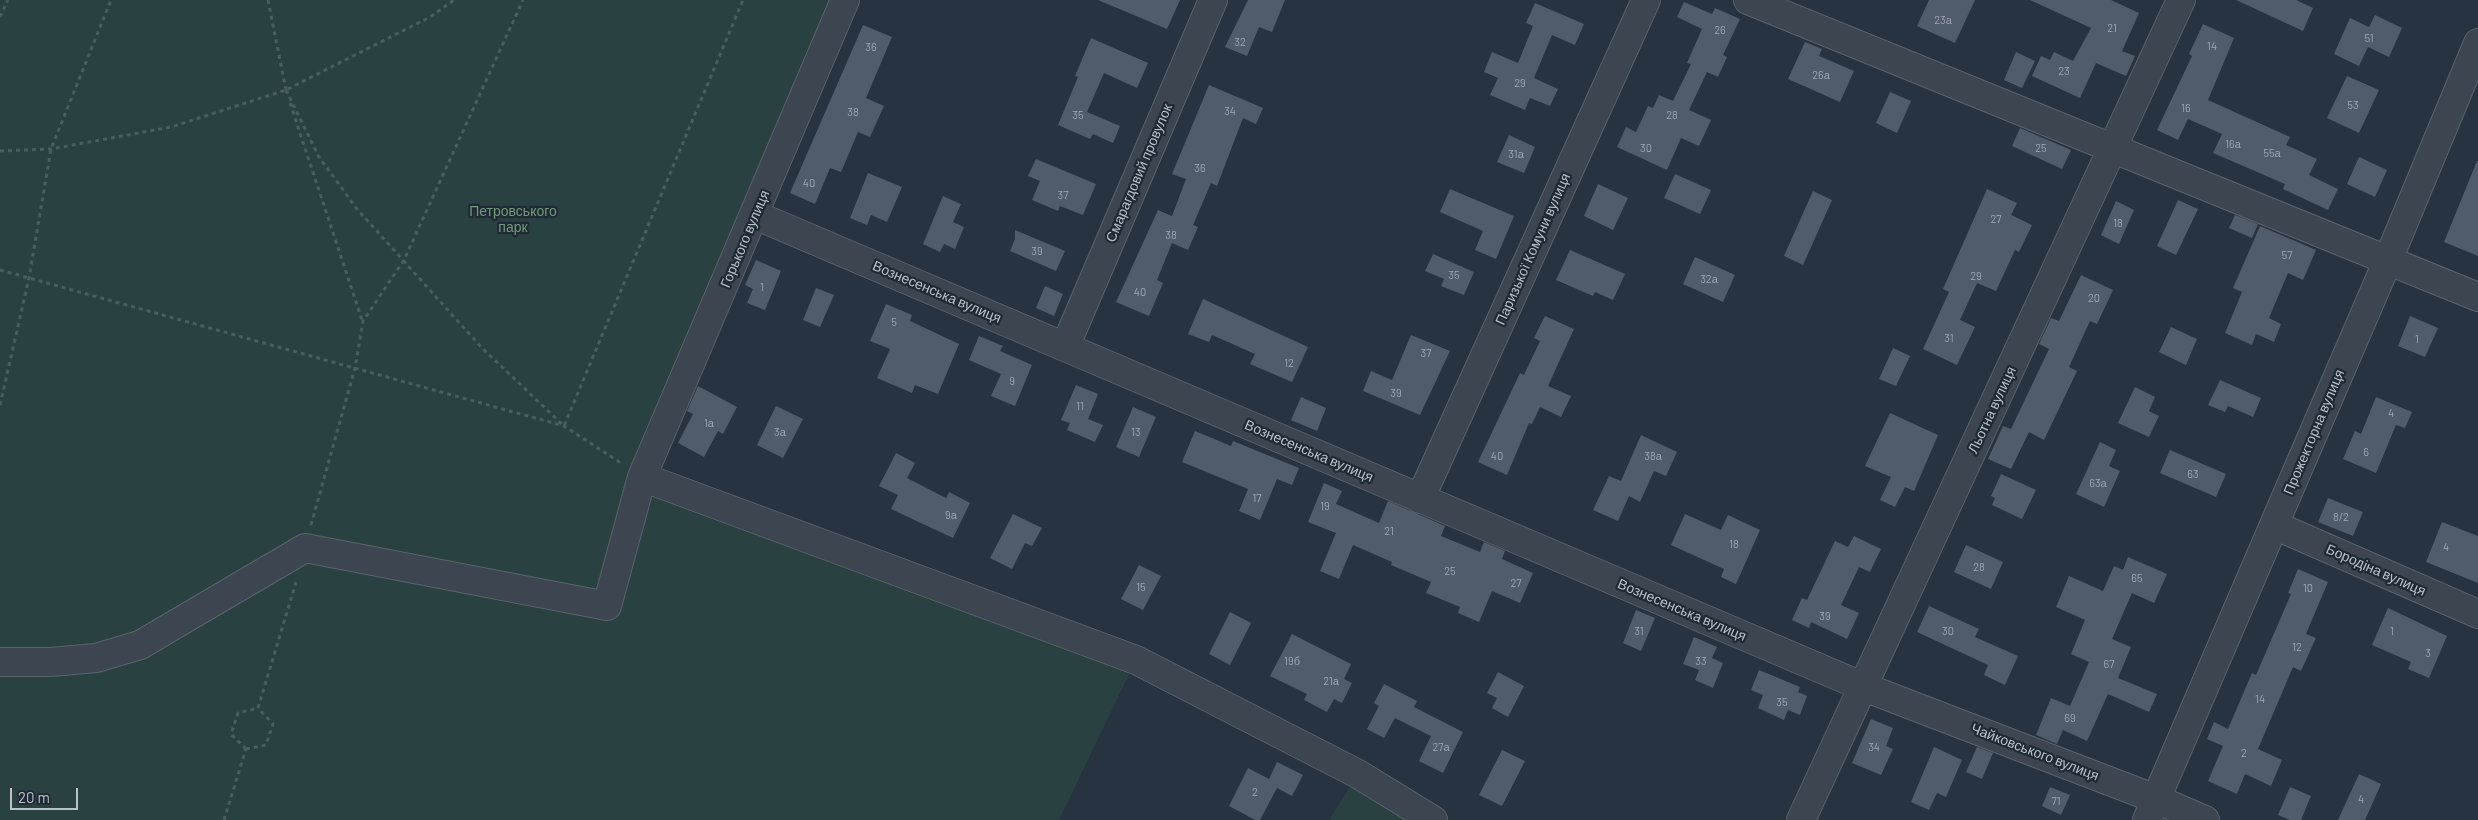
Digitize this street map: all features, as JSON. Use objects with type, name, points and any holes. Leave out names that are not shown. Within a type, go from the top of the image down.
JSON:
[{"type":"street","name":"Горького вулиця","points":[[305,548],[607,606],[642,477],[845,0]]},
{"type":"street","name":"Смарагдовий провулок","points":[[1065,347],[1213,0]]},
{"type":"street","name":"Паризької Комуни вулиця","points":[[1420,499],[1646,0]]},
{"type":"street","points":[[1748,0],[2478,297]]},
{"type":"street","name":"Льотна вулиця","points":[[1801,820],[2181,0]]},
{"type":"street","name":"Прожекторна вулиця","points":[[2152,809],[2388,260],[2478,43]]},
{"type":"street","name":"Вознесенська вулиця","points":[[755,215],[1864,687]]},
{"type":"street","points":[[642,477],[1136,660],[1358,774],[1433,820]]},
{"type":"street","name":"Бородіна вулиця","points":[[2274,525],[2478,614]]},
{"type":"street","points":[[0,662],[51,662],[96,658],[140,645],[305,548]]},
{"type":"street","name":"Чайковського вулиця","points":[[1864,687],[2152,809],[2205,820]]},
{"type":"path","points":[[0,17],[8,0]]},
{"type":"path","points":[[0,405],[29,278],[51,149],[111,0]]},
{"type":"path","points":[[268,0],[286,90],[362,321]]},
{"type":"path","points":[[0,151],[51,149],[170,127],[286,90],[430,18],[454,0]]},
{"type":"path","points":[[305,548],[355,368],[362,321],[404,260],[523,0]]},
{"type":"path","points":[[564,426],[743,0]]},
{"type":"path","points":[[286,90],[319,158],[356,209],[482,348],[564,426],[642,477]]},
{"type":"path","points":[[0,270],[564,426]]},
{"type":"path","points":[[258,708],[294,593]]},
{"type":"path","points":[[246,750],[266,745],[273,724],[258,708]]},
{"type":"path","points":[[246,750],[232,734],[238,713],[258,708]]},
{"type":"path","points":[[224,820],[246,750]]},
{"type":"green space","name":"Петровського парк","points":[[0,0],[843,0],[642,476],[1136,660],[1059,820],[0,820]]},
{"type":"green space","points":[[1358,774],[1433,820],[1329,820]]},
{"type":"building","points":[[1098,0],[1180,0],[1167,29]]},
{"type":"building","points":[[1248,0],[1285,0],[1272,32],[1259,27],[1247,56],[1225,47]]},
{"type":"building","points":[[1929,0],[1975,0],[1955,43],[1917,26]]},
{"type":"building","points":[[2030,0],[2111,0],[2139,13],[2122,51],[2135,56],[2126,76],[2096,63],[2080,98],[2032,76],[2041,56],[2050,60],[2054,52],[2073,61],[2091,28]]},
{"type":"building","points":[[2236,0],[2296,0],[2313,8],[2303,31]]},
{"type":"building","points":[[1684,2],[1712,14],[1715,8],[1740,19],[1723,55],[1727,57],[1718,77],[1707,72],[1689,110],[1711,120],[1699,146],[1681,138],[1667,170],[1617,147],[1626,127],[1636,132],[1648,106],[1653,108],[1659,95],[1673,101],[1691,64],[1687,63],[1702,29],[1677,17]]},
{"type":"building","points":[[1535,3],[1584,24],[1575,45],[1552,35],[1534,78],[1558,89],[1550,106],[1530,98],[1525,110],[1490,95],[1498,78],[1484,72],[1492,52],[1518,63],[1533,26],[1526,23]]},
{"type":"building","points":[[2375,15],[2402,28],[2389,57],[2368,47],[2359,66],[2334,54],[2350,18],[2369,27]]},
{"type":"building","points":[[2203,24],[2234,38],[2208,100],[2290,137],[2286,145],[2317,159],[2309,175],[2338,189],[2328,210],[2283,189],[2285,184],[2213,153],[2222,134],[2188,119],[2178,140],[2157,130],[2192,56],[2189,54]]},
{"type":"building","points":[[863,25],[892,37],[866,98],[884,106],[870,137],[858,132],[841,172],[830,168],[815,204],[790,193]]},
{"type":"building","points":[[1091,38],[1148,63],[1137,88],[1104,73],[1087,112],[1120,126],[1113,143],[1093,134],[1090,139],[1058,125],[1078,77],[1075,76]]},
{"type":"building","points":[[1805,42],[1822,49],[1819,56],[1854,71],[1840,102],[1788,79]]},
{"type":"building","points":[[2016,52],[2035,61],[2022,88],[2004,80]]},
{"type":"building","points":[[2347,76],[2379,90],[2359,133],[2327,118]]},
{"type":"building","points":[[1209,85],[1263,108],[1256,124],[1243,118],[1217,186],[1211,183],[1193,225],[1198,227],[1188,250],[1172,243],[1157,280],[1163,283],[1149,316],[1116,302],[1158,210],[1172,216],[1186,179],[1172,174]]},
{"type":"building","points":[[1890,92],[1911,101],[1897,133],[1876,123]]},
{"type":"building","points":[[2020,128],[2071,150],[2062,169],[2012,146]]},
{"type":"building","points":[[1509,135],[1535,147],[1524,173],[1497,162]]},
{"type":"building","points":[[2359,157],[2387,170],[2375,197],[2347,184]]},
{"type":"building","points":[[1036,159],[1096,184],[1083,215],[1060,206],[1058,211],[1032,200],[1040,181],[1028,176]]},
{"type":"building","points":[[2478,161],[2478,256],[2444,242]]},
{"type":"building","points":[[868,173],[902,187],[887,222],[871,215],[867,225],[850,218]]},
{"type":"building","points":[[1675,174],[1711,190],[1700,214],[1664,198]]},
{"type":"building","points":[[1598,184],[1628,198],[1613,230],[1584,216]]},
{"type":"building","points":[[1450,189],[1514,216],[1496,259],[1475,250],[1483,231],[1440,212]]},
{"type":"building","points":[[1987,189],[2017,203],[2011,215],[2032,225],[2019,252],[2015,250],[1996,291],[1977,283],[1960,320],[1975,327],[1957,365],[1923,349],[1949,292],[1943,289]]},
{"type":"building","points":[[1813,191],[1832,200],[1803,265],[1784,256]]},
{"type":"building","points":[[943,196],[961,204],[953,222],[964,227],[955,249],[944,244],[940,252],[923,244]]},
{"type":"building","points":[[2178,200],[2198,209],[2176,255],[2157,246]]},
{"type":"building","points":[[2116,201],[2134,210],[2119,244],[2101,235]]},
{"type":"building","points":[[2235,215],[2258,224],[2252,238],[2229,228]]},
{"type":"building","points":[[2260,226],[2316,250],[2303,280],[2288,273],[2269,318],[2281,324],[2274,342],[2256,334],[2252,345],[2225,333],[2242,292],[2233,288]]},
{"type":"building","points":[[1015,230],[1065,251],[1056,271],[1010,251],[1015,239]]},
{"type":"building","points":[[1570,250],[1625,274],[1613,300],[1595,292],[1593,296],[1556,280]]},
{"type":"building","points":[[1433,254],[1474,272],[1464,295],[1441,286],[1444,279],[1425,271]]},
{"type":"building","points":[[1695,257],[1735,275],[1723,302],[1683,284]]},
{"type":"building","points":[[756,260],[781,271],[765,310],[747,303],[753,289],[745,285]]},
{"type":"building","points":[[2081,275],[2113,290],[2097,324],[2090,321],[2069,367],[2077,371],[2044,440],[2029,432],[2011,469],[1988,459],[2003,426],[2011,429],[2049,349],[2039,344],[2051,318],[2059,321]]},
{"type":"building","points":[[1045,286],[1063,294],[1054,316],[1036,308]]},
{"type":"building","points":[[816,288],[834,295],[820,327],[803,320]]},
{"type":"building","points":[[1203,299],[1308,347],[1292,382],[1250,364],[1255,354],[1212,335],[1209,342],[1188,334]]},
{"type":"building","points":[[886,304],[912,315],[910,321],[959,344],[938,394],[915,385],[912,393],[877,378],[890,349],[870,341]]},
{"type":"building","points":[[1545,316],[1574,329],[1548,386],[1571,396],[1561,417],[1540,407],[1532,424],[1529,423],[1507,475],[1478,462],[1520,373],[1524,375],[1540,341],[1534,338]]},
{"type":"building","points":[[2410,316],[2438,328],[2425,357],[2398,346]]},
{"type":"building","points":[[2171,327],[2197,339],[2186,365],[2159,352]]},
{"type":"building","points":[[1411,335],[1450,351],[1420,415],[1363,391],[1371,371],[1392,380]]},
{"type":"building","points":[[979,336],[1003,346],[1000,351],[1032,365],[1015,406],[991,396],[1001,374],[969,360]]},
{"type":"building","points":[[1893,348],[1910,356],[1896,386],[1879,379]]},
{"type":"building","points":[[2220,380],[2261,398],[2253,417],[2228,406],[2225,412],[2208,405]]},
{"type":"building","points":[[1076,385],[1098,394],[1088,419],[1103,425],[1095,442],[1067,430],[1070,423],[1061,420]]},
{"type":"building","points":[[698,386],[737,407],[723,434],[718,431],[704,457],[678,443],[693,414],[687,411]]},
{"type":"building","points":[[2135,387],[2155,397],[2149,411],[2159,416],[2149,437],[2118,423]]},
{"type":"building","points":[[1301,397],[1326,408],[1317,431],[1291,420]]},
{"type":"building","points":[[2376,397],[2412,412],[2405,428],[2396,425],[2376,473],[2343,459],[2355,431],[2361,434]]},
{"type":"building","points":[[776,406],[803,419],[783,458],[757,445]]},
{"type":"building","points":[[1133,407],[1156,417],[1139,457],[1116,447]]},
{"type":"building","points":[[1890,413],[1938,435],[1914,491],[1905,487],[1895,507],[1880,500],[1891,477],[1865,466]]},
{"type":"building","points":[[1195,431],[1231,446],[1233,441],[1299,468],[1292,485],[1277,479],[1260,520],[1239,511],[1248,489],[1182,462]]},
{"type":"building","points":[[1641,435],[1677,452],[1666,476],[1654,471],[1640,502],[1629,496],[1618,521],[1593,510],[1609,476],[1621,481]]},
{"type":"building","points":[[2100,442],[2116,450],[2109,466],[2120,471],[2104,507],[2076,494]]},
{"type":"building","points":[[2170,450],[2226,474],[2216,497],[2160,473]]},
{"type":"building","points":[[896,453],[915,463],[907,478],[946,498],[949,492],[970,503],[953,538],[891,509],[898,495],[879,486]]},
{"type":"building","points":[[2001,474],[2036,490],[2022,519],[1992,505],[1995,498],[1991,496]]},
{"type":"building","points":[[1324,483],[1342,491],[1336,504],[1379,523],[1388,501],[1445,526],[1441,536],[1480,552],[1484,542],[1505,551],[1502,559],[1533,573],[1520,603],[1492,591],[1479,622],[1458,613],[1460,607],[1426,593],[1431,582],[1391,565],[1392,562],[1353,545],[1339,579],[1320,571],[1336,533],[1308,522]]},
{"type":"building","points":[[2328,498],[2363,512],[2353,536],[2318,522]]},
{"type":"building","points":[[1013,514],[1042,528],[1032,546],[1025,543],[1012,569],[990,558]]},
{"type":"building","points":[[1685,514],[1721,530],[1728,515],[1760,530],[1736,584],[1721,577],[1724,569],[1671,545]]},
{"type":"building","points":[[2442,522],[2478,536],[2478,583],[2426,562]]},
{"type":"building","points":[[1854,536],[1881,549],[1870,572],[1859,567],[1841,605],[1859,613],[1847,639],[1811,622],[1809,628],[1792,620],[1802,598],[1807,600],[1835,541],[1848,547]]},
{"type":"building","points":[[1966,545],[2003,562],[1991,589],[1954,572]]},
{"type":"building","points":[[2128,557],[2167,574],[2154,603],[2132,593],[2112,639],[2131,647],[2118,678],[2157,694],[2149,712],[2108,694],[2087,741],[2063,730],[2057,744],[2036,735],[2051,698],[2070,706],[2089,662],[2071,654],[2085,620],[2056,607],[2069,576],[2103,591],[2114,566],[2123,570]]},
{"type":"building","points":[[1139,565],[1161,576],[1143,610],[1121,599]]},
{"type":"building","points":[[2298,569],[2328,582],[2306,634],[2316,638],[2301,671],[2293,667],[2258,749],[2282,760],[2271,786],[2245,774],[2237,794],[2208,781],[2223,746],[2207,739],[2214,722],[2228,729],[2252,673],[2256,675],[2291,594],[2288,593]]},
{"type":"building","points":[[1929,606],[1979,629],[1975,637],[2018,656],[2005,685],[1984,675],[1988,665],[1917,632]]},
{"type":"building","points":[[2388,608],[2447,636],[2429,678],[2408,669],[2411,662],[2372,645]]},
{"type":"building","points":[[1636,610],[1655,618],[1641,651],[1623,643]]},
{"type":"building","points":[[1230,612],[1251,623],[1230,665],[1209,654]]},
{"type":"building","points":[[1292,634],[1351,664],[1344,679],[1352,683],[1342,703],[1334,699],[1327,712],[1304,700],[1307,694],[1270,676]]},
{"type":"building","points":[[1694,637],[1717,647],[1712,658],[1723,663],[1713,688],[1695,680],[1699,670],[1683,664]]},
{"type":"building","points":[[1759,670],[1800,687],[1798,692],[1807,696],[1800,715],[1788,710],[1784,720],[1758,708],[1763,695],[1751,690]]},
{"type":"building","points":[[1498,672],[1524,686],[1508,717],[1492,708],[1497,698],[1487,693]]},
{"type":"building","points":[[1384,684],[1417,701],[1414,707],[1463,732],[1443,773],[1419,761],[1431,736],[1395,718],[1384,738],[1367,729],[1379,706],[1374,703]]},
{"type":"building","points":[[1871,719],[1893,728],[1886,746],[1893,749],[1881,775],[1852,763]]},
{"type":"building","points":[[1934,747],[1962,760],[1946,797],[1937,793],[1929,810],[1911,802]]},
{"type":"building","points":[[1977,747],[1993,753],[1982,779],[1966,772]]},
{"type":"building","points":[[1502,750],[1525,761],[1502,806],[1479,795]]},
{"type":"building","points":[[1277,762],[1303,775],[1292,796],[1277,788],[1260,820],[1255,820],[1229,806],[1248,768],[1269,779]]},
{"type":"building","points":[[2359,774],[2381,784],[2365,820],[2338,820]]},
{"type":"building","points":[[2050,787],[2070,795],[2061,815],[2042,806]]},
{"type":"building","points":[[2290,787],[2311,796],[2301,820],[2290,820],[2278,815]]}]
